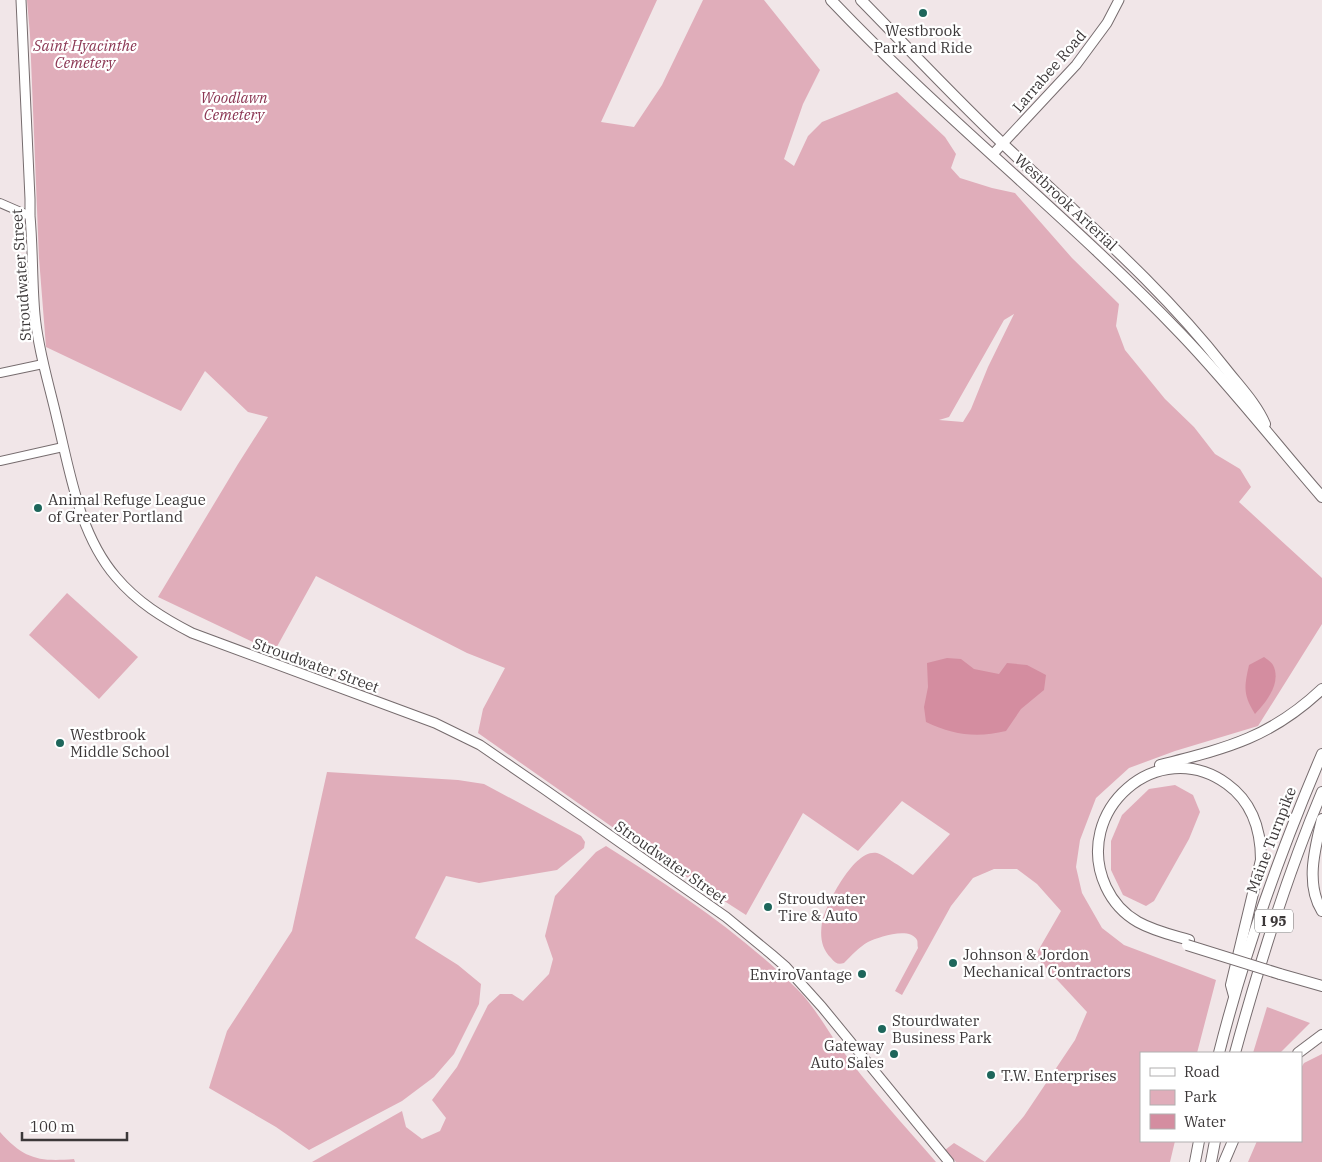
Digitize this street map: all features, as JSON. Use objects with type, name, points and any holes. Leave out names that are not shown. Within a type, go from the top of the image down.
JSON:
[{"type":"highway","name":"Westbrook Arterial","points":[[831,0],[892,61],[1078,233],[1182,335],[1322,497]]},
{"type":"highway","name":"Westbrook Arterial","points":[[861,0],[1003,144],[1140,271],[1173,306],[1252,402],[1270,436]]},
{"type":"highway","points":[[1322,689],[1285,720],[1256,736],[1208,753],[1160,765],[1136,775],[1123,785],[1106,803],[1096,826],[1092,851],[1093,868],[1102,892],[1116,912],[1136,927],[1151,934],[1281,971],[1322,986]]},
{"type":"highway","name":"Maine Turnpike","points":[[1219,1052],[1234,996],[1263,904],[1292,825],[1322,754]]},
{"type":"highway","points":[[1188,943],[1146,926],[1124,912],[1113,900],[1105,886],[1097,854],[1098,836],[1103,820],[1111,806],[1122,793],[1135,782],[1150,774],[1174,769],[1199,771],[1222,781],[1235,791],[1246,804],[1258,826],[1261,860],[1231,985],[1234,996]]},
{"type":"highway","name":"Maine Turnpike","points":[[1235,1052],[1255,979],[1276,915],[1322,792]]},
{"type":"highway","points":[[1322,819],[1314,857],[1313,875],[1314,891],[1322,912]]},
{"type":"highway","points":[[1281,971],[1322,980]]},
{"type":"highway","points":[[1299,1052],[1322,1035]]},
{"type":"highway","points":[[1195,1162],[1199,1142]]},
{"type":"highway","points":[[1211,1162],[1215,1142]]},
{"type":"highway","points":[[1224,1162],[1233,1142]]},
{"type":"main road","name":"Stroudwater Street","points":[[21,0],[34,313],[43,364],[71,480],[86,525],[99,552],[116,577],[148,607],[192,633],[412,714],[450,730],[480,745],[544,789],[726,917],[771,954],[822,1007],[949,1162]]},
{"type":"main road","name":"Larrabee Road","points":[[994,154],[1076,65],[1107,23],[1119,0]]},
{"type":"street","points":[[0,203],[30,216]]},
{"type":"street","points":[[0,373],[43,364]]},
{"type":"street","points":[[0,461],[63,447]]},
{"type":"green space","points":[[27,0],[657,0],[601,122],[634,127],[662,85],[703,0],[764,0],[820,70],[803,104],[784,159],[794,166],[808,136],[822,122],[897,92],[945,137],[956,154],[951,168],[960,178],[1015,193],[1072,258],[1119,304],[1116,326],[1125,350],[1165,399],[1194,427],[1215,454],[1240,469],[1251,487],[1239,502],[1322,578],[1322,624],[1258,726],[1175,751],[1129,768],[1096,798],[1080,840],[1076,867],[1082,893],[1102,928],[1124,945],[1216,980],[1197,1052],[1140,1052],[1140,1142],[1175,1142],[1170,1162],[985,1162],[1024,1116],[1075,1040],[1087,1012],[1035,956],[1061,911],[1037,884],[1017,869],[994,869],[973,878],[951,906],[902,995],[895,991],[918,948],[917,940],[913,936],[901,933],[886,935],[873,940],[861,946],[842,964],[835,962],[828,954],[823,946],[821,937],[822,922],[829,903],[842,879],[859,859],[868,854],[877,853],[913,875],[950,834],[902,801],[858,851],[803,813],[746,915],[648,852],[478,733],[483,709],[505,668],[467,653],[316,576],[274,652],[158,597],[268,417],[248,412],[205,371],[181,411],[46,347],[39,258]],"holes":[[[1014,314],[988,367],[971,409],[963,422],[939,420],[949,417],[1004,320]]]},
{"type":"green space","points":[[67,593],[138,657],[99,699],[29,635]]},
{"type":"green space","points":[[327,772],[458,780],[484,784],[581,836],[585,842],[584,848],[557,870],[479,883],[446,876],[415,938],[458,965],[481,984],[479,1004],[454,1054],[434,1077],[402,1101],[309,1150],[276,1127],[209,1088],[227,1031],[292,931]]},
{"type":"green space","points":[[1175,785],[1193,795],[1200,812],[1189,839],[1154,901],[1146,906],[1123,895],[1111,870],[1111,841],[1122,815],[1149,789]]},
{"type":"green space","points":[[606,846],[705,912],[752,948],[796,988],[813,1008],[862,1076],[936,1162],[312,1162],[402,1111],[406,1127],[422,1139],[440,1131],[446,1118],[432,1100],[457,1067],[488,1005],[500,994],[512,994],[523,1001],[549,974],[553,959],[545,936],[555,896],[596,852]]},
{"type":"green space","points":[[1267,1007],[1310,1023],[1281,1052],[1253,1052]]},
{"type":"green space","points":[[1322,1054],[1322,1162],[1248,1162],[1257,1142],[1302,1142],[1302,1066],[1304,1063]]},
{"type":"green space","points":[[0,1132],[17,1148],[33,1157],[51,1160],[74,1159],[75,1162],[0,1162]]},
{"type":"green space","points":[[954,1143],[985,1162],[956,1162],[945,1150]]},
{"type":"water","points":[[1264,657],[1273,665],[1276,679],[1272,692],[1255,714],[1248,701],[1246,679],[1249,665]]},
{"type":"water","points":[[947,658],[961,659],[974,669],[999,674],[1007,663],[1027,665],[1046,675],[1044,690],[1021,709],[1006,731],[975,735],[946,730],[926,722],[924,707],[928,687],[927,663]]},
{"type":"place","name":"Westbrook Park and Ride","points":[[923,13]]},
{"type":"place","name":"Animal Refuge League of Greater Portland","points":[[38,508]]},
{"type":"place","name":"Westbrook Middle School","points":[[60,743]]},
{"type":"place","name":"Stroudwater Tire & Auto","points":[[768,907]]},
{"type":"place","name":"Johnson & Jordon Mechanical Contractors","points":[[953,963]]},
{"type":"place","name":"EnviroVantage","points":[[862,974]]},
{"type":"place","name":"Stourdwater Business Park","points":[[882,1029]]},
{"type":"place","name":"Gateway Auto Sales","points":[[894,1054]]},
{"type":"place","name":"T.W. Enterprises","points":[[991,1075]]},
{"type":"park label","name":"Saint Hyacinthe Cemetery","points":[[85,54]]},
{"type":"park label","name":"Woodlawn Cemetery","points":[[234,106]]}]
